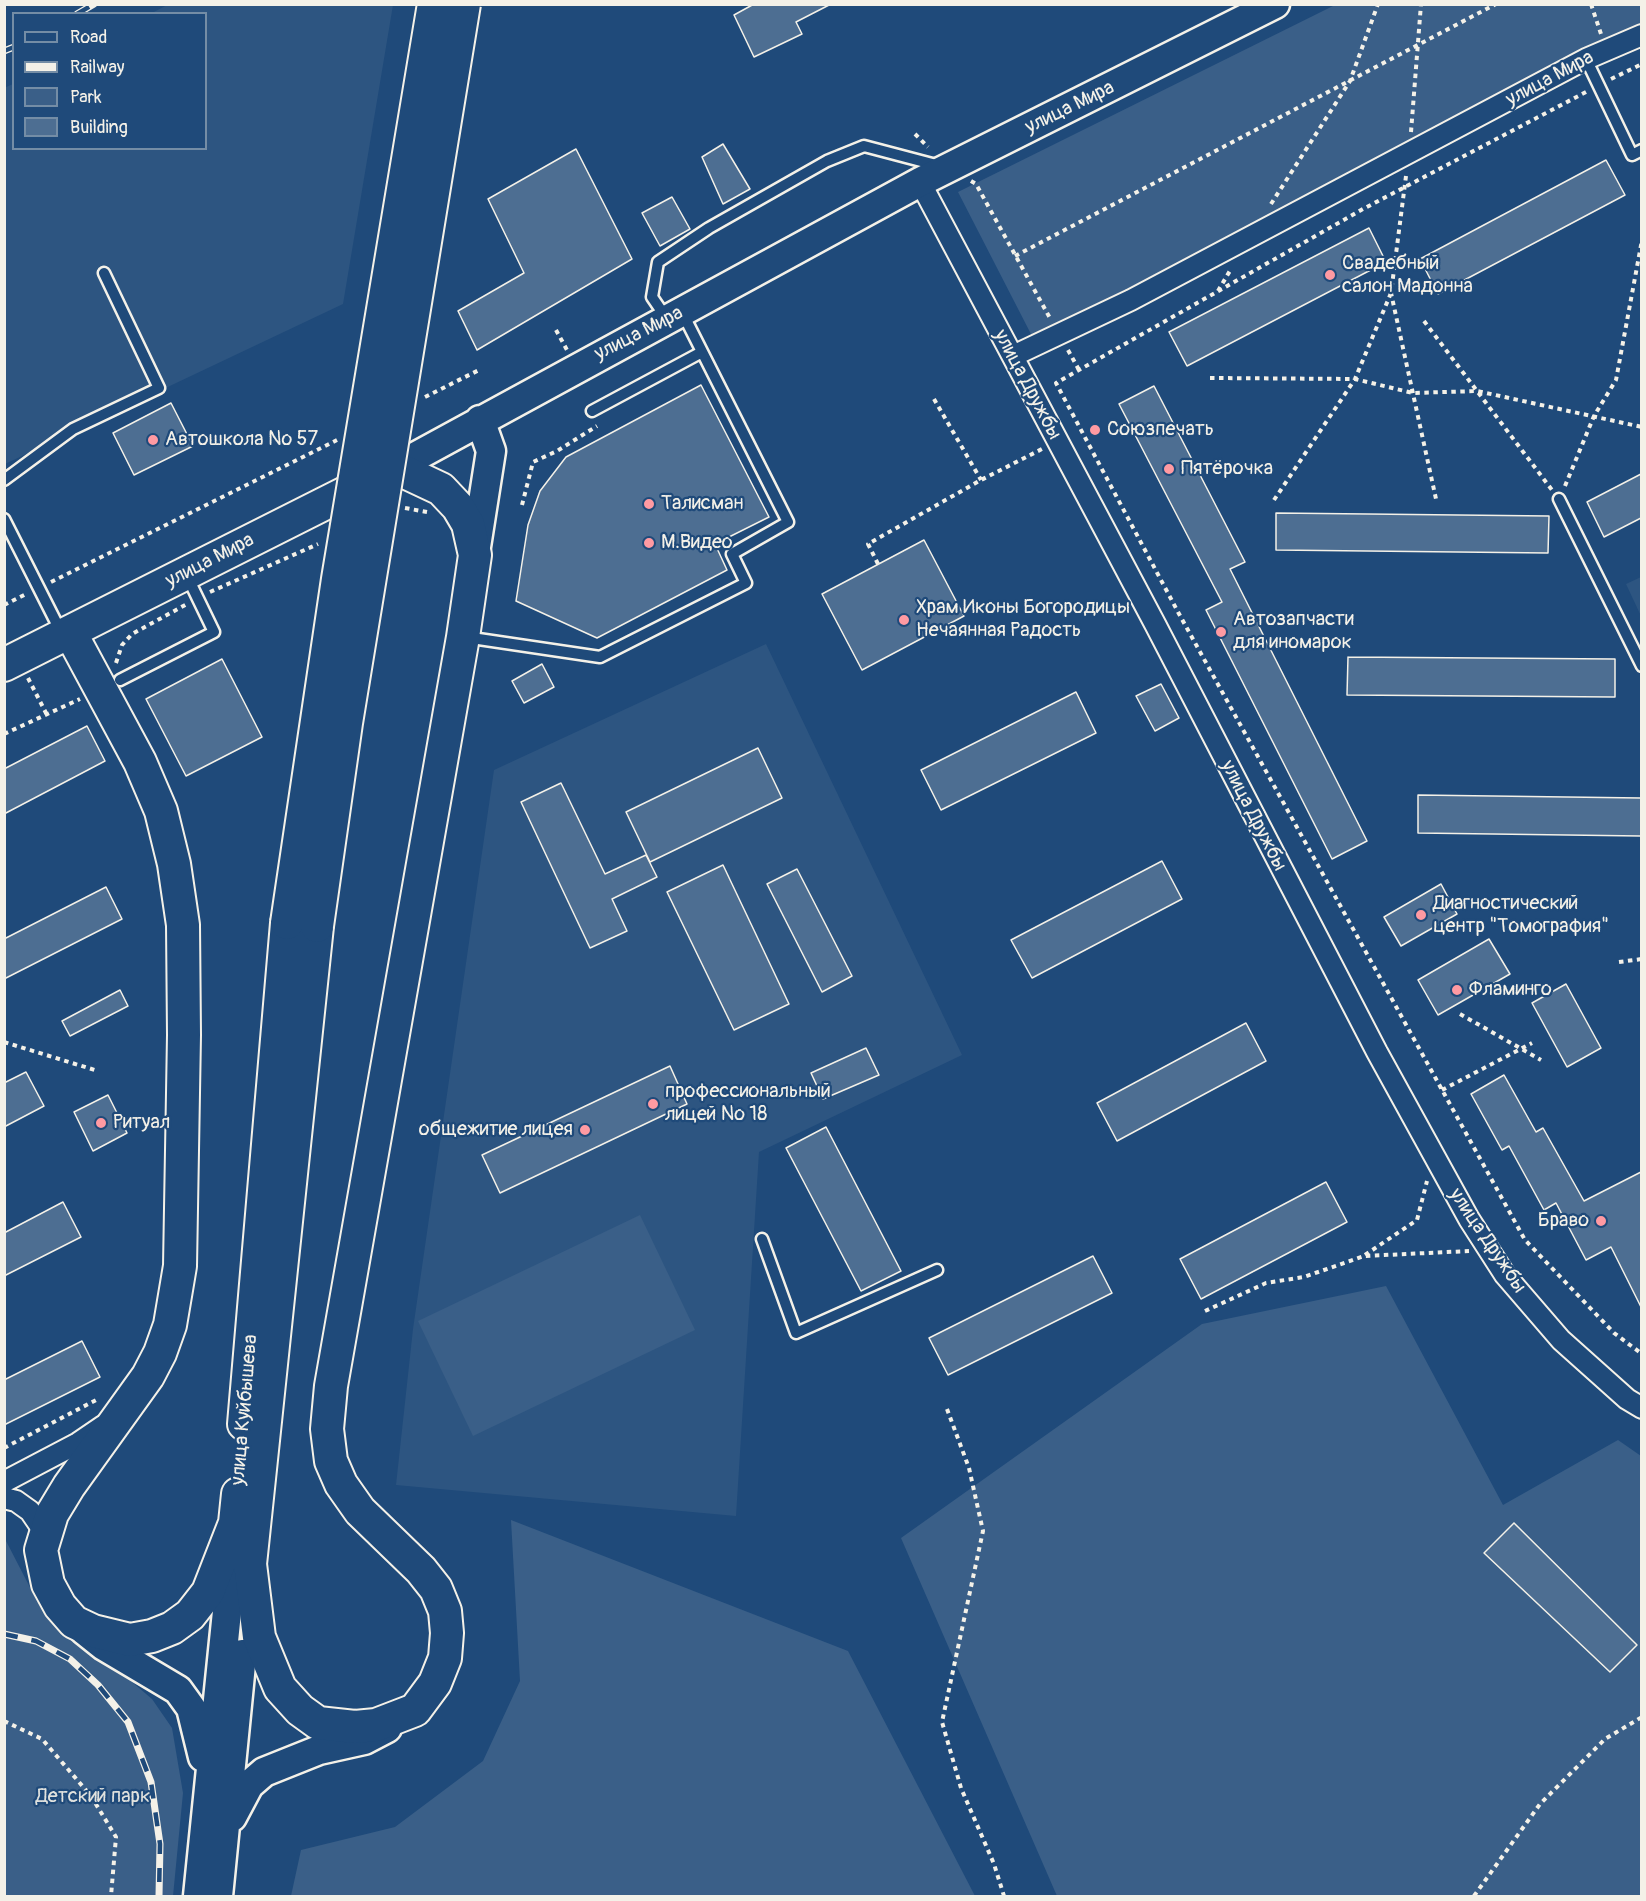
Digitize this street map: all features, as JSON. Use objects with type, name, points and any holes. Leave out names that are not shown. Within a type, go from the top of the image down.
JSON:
[{"type":"main road","points":[[302,924],[334,602],[434,4]]},
{"type":"main road","points":[[302,924],[346,723],[464,4]]},
{"type":"main road","name":"улица Мира","points":[[4,665],[391,470],[667,310],[1275,4]]},
{"type":"main road","points":[[225,1842],[240,1798],[249,1785],[264,1772],[319,1750],[364,1740],[399,1722],[415,1710],[435,1683],[445,1658],[447,1633],[445,1611],[436,1589],[421,1570],[360,1510],[341,1484],[331,1461],[327,1429],[337,1355],[462,637],[491,451],[480,420]]},
{"type":"main road","points":[[391,470],[407,473],[434,486],[451,499],[468,524],[475,555]]},
{"type":"main road","points":[[66,634],[140,762],[161,811],[174,864],[183,925],[184,1035],[180,1266],[170,1325],[160,1353],[148,1376],[113,1404],[52,1514],[41,1550],[48,1584],[60,1606],[74,1622],[104,1646],[178,1690],[191,1708],[203,1754],[207,1804]]},
{"type":"main road","name":"улица Куйбышева","points":[[198,1896],[236,1523],[302,924]]},
{"type":"main road","name":"улица Куйбышева","points":[[218,1896],[250,1564],[302,924]]},
{"type":"main road","points":[[74,1622],[93,1631],[130,1640],[152,1636],[172,1628],[190,1615],[208,1592],[236,1523]]},
{"type":"main road","points":[[250,1564],[259,1636],[279,1688],[300,1710],[318,1724],[355,1727],[376,1725],[415,1710]]},
{"type":"street","name":"улица Мира","points":[[1013,357],[1249,238],[1586,59],[1641,35]]},
{"type":"street","name":"улица Дружбы","points":[[920,182],[1155,624],[1300,908],[1433,1158],[1488,1250],[1561,1340],[1627,1399],[1641,1408]]},
{"type":"street","points":[[4,1482],[78,1443],[113,1404]]},
{"type":"street","points":[[37,1465],[69,1486]]},
{"type":"street","points":[[4,1498],[16,1501],[30,1511],[45,1533]]},
{"type":"lane","points":[[1586,59],[1632,155],[1641,150]]},
{"type":"lane","points":[[462,637],[600,657],[746,583],[732,554],[788,522],[702,352],[667,310],[658,262],[709,228],[827,161],[864,146],[949,168]]},
{"type":"lane","points":[[4,480],[73,429],[159,388],[104,273]]},
{"type":"lane","points":[[592,411],[702,352]]},
{"type":"lane","points":[[1559,499],[1641,666]]},
{"type":"lane","points":[[4,519],[39,588],[66,634]]},
{"type":"lane","points":[[120,680],[214,632],[186,573]]},
{"type":"lane","points":[[762,1239],[796,1333],[937,1270]]},
{"type":"path","points":[[1218,291],[1249,238],[1350,81],[1378,4]]},
{"type":"path","points":[[1274,500],[1355,380],[1391,293],[1409,153],[1421,4]]},
{"type":"path","points":[[1015,256],[1496,4]]},
{"type":"path","points":[[1641,64],[1404,187],[1056,384],[1525,1240],[1614,1333],[1641,1354]]},
{"type":"path","points":[[915,134],[949,168],[976,184],[1079,370]]},
{"type":"path","points":[[1424,321],[1559,499],[1594,416],[1616,380],[1641,240]]},
{"type":"path","points":[[1391,293],[1436,499]]},
{"type":"path","points":[[415,402],[479,370]]},
{"type":"path","points":[[1210,378],[1355,380],[1413,393],[1477,391],[1641,427]]},
{"type":"path","points":[[934,399],[981,480]]},
{"type":"path","points":[[522,505],[533,462],[557,451],[598,426]]},
{"type":"path","points":[[878,564],[868,544],[981,480],[1080,429]]},
{"type":"path","points":[[4,605],[340,439]]},
{"type":"path","points":[[79,700],[84,709]]},
{"type":"path","points":[[1619,962],[1641,959]]},
{"type":"path","points":[[1460,1014],[1541,1060]]},
{"type":"path","points":[[4,1042],[99,1071]]},
{"type":"path","points":[[1442,1090],[1532,1043]]},
{"type":"path","points":[[1205,1311],[1266,1283],[1304,1278],[1364,1256],[1417,1220],[1433,1158]]},
{"type":"path","points":[[1364,1256],[1488,1250]]},
{"type":"path","points":[[4,1448],[65,1419],[113,1404]]},
{"type":"path","points":[[947,1408],[969,1468],[983,1532],[942,1722],[962,1788],[994,1864],[1004,1896]]},
{"type":"path","points":[[1474,1896],[1540,1804],[1605,1739],[1641,1717]]},
{"type":"path","points":[[4,1721],[42,1739],[91,1796],[116,1837],[111,1896]]},
{"type":"shaded area","points":[[169,4],[393,5],[343,304],[5,464],[4,88],[12,84],[12,150],[207,150],[207,12],[154,12]]},
{"type":"shaded area","points":[[1641,577],[1641,616],[1626,584]]},
{"type":"shaded area","name":"профессиональный лицей № 18","points":[[766,644],[962,1055],[759,1152],[736,1516],[396,1485],[413,1329],[494,770]]},
{"type":"green space","points":[[1335,5],[1641,5],[1641,25],[1538,75],[1033,338],[958,192]]},
{"type":"green space","points":[[640,1215],[695,1330],[473,1436],[418,1321]]},
{"type":"green space","points":[[1386,1286],[1503,1505],[1618,1440],[1641,1456],[1641,1896],[1057,1896],[901,1538],[1202,1324]]},
{"type":"green space","points":[[511,1520],[848,1651],[975,1896],[291,1896],[301,1850],[395,1827],[483,1761],[520,1681]]},
{"type":"green space","name":"Детский парк","points":[[5,1539],[37,1601],[152,1699],[172,1728],[183,1793],[173,1896],[5,1896]]},
{"type":"building","points":[[754,4],[831,4],[796,22],[802,34],[754,57],[734,15]]},
{"type":"building","points":[[723,144],[750,189],[723,204],[702,157]]},
{"type":"building","points":[[576,149],[632,259],[477,350],[458,311],[524,273],[488,199]]},
{"type":"building","points":[[1606,160],[1625,195],[1438,294],[1420,259]]},
{"type":"building","points":[[672,197],[690,229],[660,246],[642,213]]},
{"type":"building","points":[[1369,228],[1386,262],[1187,366],[1169,332]]},
{"type":"building","name":"Талисман","points":[[701,385],[769,517],[715,544],[727,570],[597,638],[516,601],[528,525],[540,491],[566,457]]},
{"type":"building","points":[[1154,386],[1245,562],[1230,569],[1367,841],[1332,859],[1206,610],[1222,602],[1119,404]]},
{"type":"building","name":"Автошкола № 57","points":[[171,403],[193,446],[134,475],[113,433]]},
{"type":"building","points":[[1641,474],[1641,518],[1604,537],[1587,502]]},
{"type":"building","points":[[1276,513],[1549,516],[1548,553],[1276,550]]},
{"type":"building","points":[[924,540],[964,616],[862,670],[822,594]]},
{"type":"building","points":[[1348,657],[1615,659],[1615,697],[1347,695]]},
{"type":"building","points":[[222,659],[262,737],[186,776],[146,699]]},
{"type":"building","points":[[542,664],[554,687],[524,703],[512,681]]},
{"type":"building","points":[[1161,684],[1179,718],[1155,731],[1136,696]]},
{"type":"building","points":[[1076,692],[1096,733],[941,810],[921,770]]},
{"type":"building","points":[[87,726],[105,761],[4,814],[4,769]]},
{"type":"building","points":[[758,748],[782,798],[650,862],[626,812]]},
{"type":"building","points":[[561,783],[605,874],[646,855],[657,877],[612,899],[627,931],[590,948],[521,802]]},
{"type":"building","points":[[1418,795],[1641,798],[1641,836],[1418,833]]},
{"type":"building","points":[[1162,861],[1182,899],[1032,978],[1011,940]]},
{"type":"building","points":[[723,865],[789,1004],[734,1030],[667,892]]},
{"type":"building","points":[[797,869],[852,976],[822,992],[767,884]]},
{"type":"building","name":"Диагностический центр \"Томография\"","points":[[1441,884],[1457,914],[1401,946],[1384,917]]},
{"type":"building","points":[[106,887],[122,919],[4,979],[4,939]]},
{"type":"building","points":[[1489,939],[1510,974],[1438,1015],[1418,980]]},
{"type":"building","points":[[1566,984],[1601,1048],[1567,1067],[1532,1003]]},
{"type":"building","points":[[120,990],[128,1006],[70,1036],[62,1021]]},
{"type":"building","points":[[1246,1023],[1266,1061],[1117,1141],[1097,1103]]},
{"type":"building","points":[[866,1048],[879,1075],[823,1099],[811,1073]]},
{"type":"building","name":"общежитие лицея","points":[[670,1066],[687,1104],[500,1193],[482,1155]]},
{"type":"building","points":[[26,1072],[44,1106],[4,1127],[4,1083]]},
{"type":"building","points":[[1504,1075],[1536,1132],[1543,1128],[1584,1201],[1641,1172],[1641,1307],[1611,1247],[1586,1260],[1556,1203],[1544,1210],[1509,1146],[1502,1150],[1471,1094]]},
{"type":"building","name":"Ритуал","points":[[108,1095],[127,1133],[93,1151],[74,1112]]},
{"type":"building","points":[[826,1127],[901,1271],[861,1291],[786,1148]]},
{"type":"building","points":[[1326,1182],[1347,1222],[1201,1299],[1180,1259]]},
{"type":"building","points":[[63,1202],[81,1237],[4,1276],[4,1233]]},
{"type":"building","points":[[1093,1256],[1112,1293],[948,1375],[929,1338]]},
{"type":"building","points":[[82,1341],[100,1377],[4,1425],[4,1380]]},
{"type":"building","points":[[1514,1523],[1637,1645],[1610,1672],[1484,1553]]},
{"type":"railway","points":[[80,12],[94,4]]},
{"type":"railway","points":[[4,51],[12,48]]},
{"type":"railway","points":[[4,1634],[36,1641],[70,1659],[98,1685],[128,1722],[151,1782],[160,1844],[159,1896]]},
{"type":"place","name":"Свадебный салон Мадонна","points":[[1330,275]]},
{"type":"place","name":"Союзпечать","points":[[1095,430]]},
{"type":"place","name":"Автошкола № 57","points":[[153,440]]},
{"type":"place","name":"Пятёрочка","points":[[1169,469]]},
{"type":"place","name":"Талисман","points":[[649,504]]},
{"type":"place","name":"М.Видео","points":[[649,543]]},
{"type":"place","name":"Храм Иконы Богородицы Нечаянная Радость","points":[[904,620]]},
{"type":"place","name":"Автозапчасти для иномарок","points":[[1221,632]]},
{"type":"place","name":"Диагностический центр \"Томография\"","points":[[1421,915]]},
{"type":"place","name":"Фламинго","points":[[1457,990]]},
{"type":"place","name":"профессиональный лицей № 18","points":[[653,1104]]},
{"type":"place","name":"Ритуал","points":[[101,1123]]},
{"type":"place","name":"общежитие лицея","points":[[585,1130]]},
{"type":"place","name":"Браво","points":[[1601,1221]]}]
